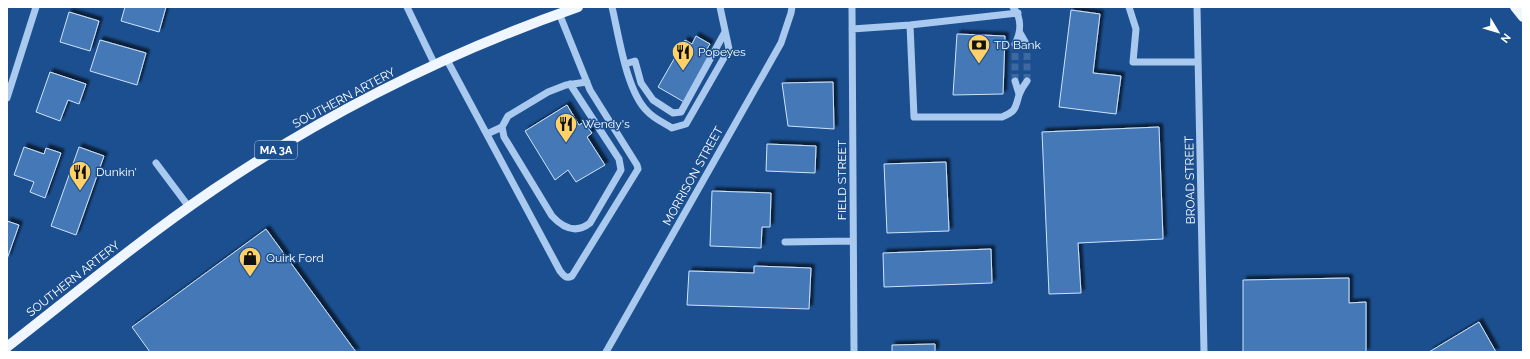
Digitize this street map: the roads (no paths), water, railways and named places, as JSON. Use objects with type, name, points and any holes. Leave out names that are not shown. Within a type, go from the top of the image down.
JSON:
[{"type":"main road","name":"SOUTHERN ARTERY","points":[[7,347],[159,229],[189,207],[263,158],[334,116],[435,65],[544,18],[578,7]]},
{"type":"main road","points":[[1515,7],[1523,17]]},
{"type":"street","points":[[7,98],[36,7]]},
{"type":"street","points":[[407,7],[435,65]]},
{"type":"street","points":[[612,7],[625,64],[636,95],[646,111],[672,128],[686,124],[729,49],[720,7]]},
{"type":"street","name":"MORRISON STREET","points":[[606,352],[781,43],[792,7]]},
{"type":"street","name":"FIELD STREET","points":[[852,7],[854,352]]},
{"type":"street","points":[[1129,7],[1136,28],[1133,62],[1198,62]]},
{"type":"street","name":"BROAD STREET","points":[[1197,7],[1204,352]]},
{"type":"street","points":[[852,29],[910,25],[1016,10],[1020,33],[1027,45]]},
{"type":"street","points":[[447,60],[560,271],[565,277],[569,278],[572,276],[638,169],[638,165],[590,90],[559,13]]},
{"type":"street","points":[[910,25],[914,118],[1002,117],[1010,113],[1017,106],[1019,94],[1027,81]]},
{"type":"street","points":[[625,64],[635,61],[641,83],[653,100],[673,113],[681,112],[725,32]]},
{"type":"street","points":[[1015,44],[1020,33]]},
{"type":"street","points":[[1015,81],[1019,94]]},
{"type":"street","points":[[487,134],[502,127],[508,116],[548,92],[570,84],[587,82]]},
{"type":"street","points":[[502,127],[504,137],[552,216],[558,223],[565,227],[573,228],[586,226],[590,222],[617,176],[620,170],[620,165],[619,159],[570,84]]},
{"type":"street","points":[[156,163],[189,207]]},
{"type":"street","points":[[785,242],[853,241]]},
{"type":"tunnel","points":[[1015,44],[1015,81]]},
{"type":"tunnel","points":[[1027,45],[1027,81]]},
{"type":"place","name":"TD Bank","points":[[979,64]]},
{"type":"place","name":"Popeyes","points":[[683,72]]},
{"type":"place","name":"Wendy's","points":[[566,144]]},
{"type":"place","name":"Dunkin'","points":[[80,192]]},
{"type":"place","name":"Quirk Ford","points":[[250,278]]}]
